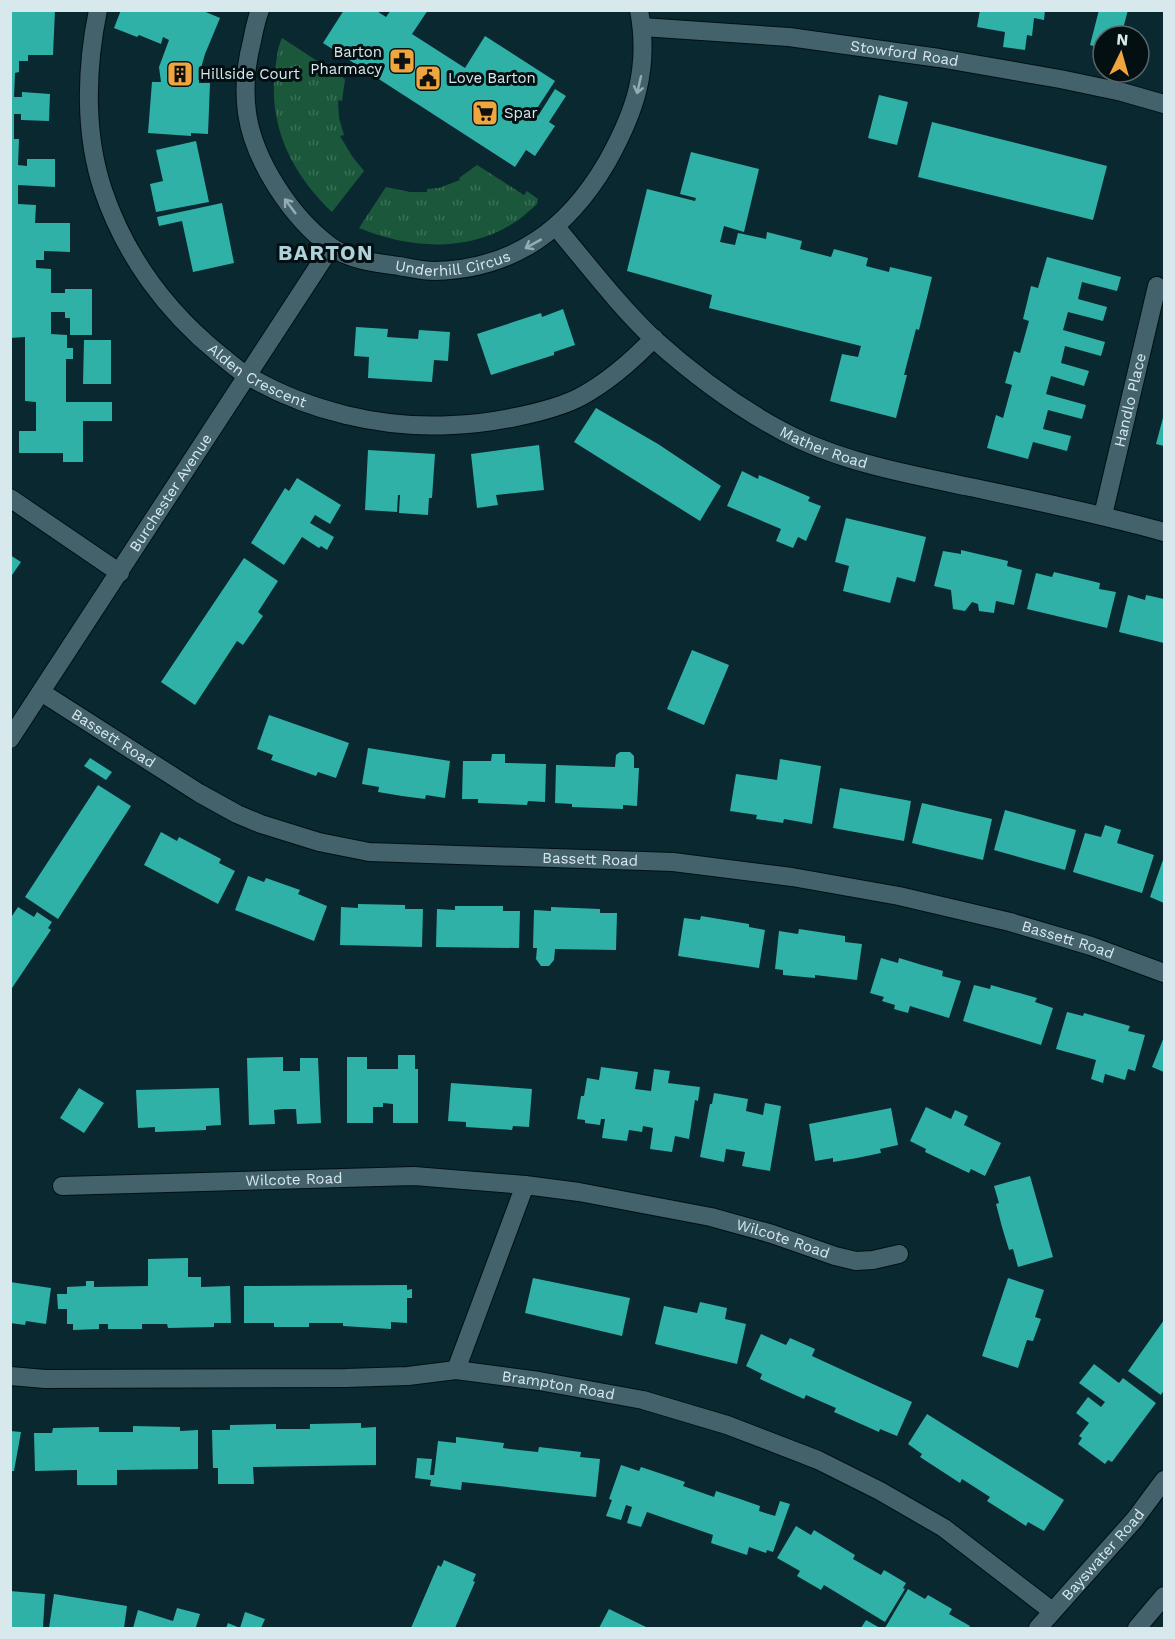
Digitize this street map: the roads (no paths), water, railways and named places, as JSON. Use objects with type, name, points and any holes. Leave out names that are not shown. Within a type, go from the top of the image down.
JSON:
[{"type":"street","name":"Alden Crescent","points":[[98,10],[92,39],[88,92],[94,146],[103,188],[120,233],[152,285],[192,332],[246,375],[295,399],[334,412],[412,425],[463,425],[492,422],[551,408],[578,398],[630,362],[654,338]]},
{"type":"street","name":"Underhill Circus","points":[[261,10],[248,57],[247,114],[252,135],[285,200],[298,217],[331,247],[363,261],[433,271],[466,268],[525,249],[556,228],[587,192],[620,138],[639,88],[644,49],[641,19]]},
{"type":"street","name":"Stowford Road","points":[[641,19],[928,56],[1060,79],[1122,92],[1164,104]]},
{"type":"street","name":"Mather Road","points":[[556,228],[614,296],[654,338],[692,371],[742,407],[786,433],[818,447],[878,467],[1103,515],[1164,532]]},
{"type":"street","name":"Burchester Avenue","points":[[10,739],[331,247]]},
{"type":"street","name":"Handlo Place","points":[[1103,515],[1157,286]]},
{"type":"street","points":[[10,498],[120,573]]},
{"type":"street","name":"Bassett Road","points":[[41,692],[208,798],[261,824],[319,842],[369,852],[673,862],[792,877],[899,896],[1010,922],[1091,946],[1164,973]]},
{"type":"street","name":"Wilcote Road","points":[[62,1186],[414,1176],[525,1185],[579,1192],[711,1217],[856,1261],[880,1259],[899,1254]]},
{"type":"street","points":[[456,1370],[525,1185]]},
{"type":"street","name":"Brampton Road","points":[[10,1376],[45,1379],[346,1378],[408,1376],[456,1370],[539,1381],[643,1400],[727,1425],[818,1460],[880,1491],[944,1528],[1053,1611]]},
{"type":"street","name":"Bayswater Road","points":[[1038,1629],[1135,1519],[1164,1480]]},
{"type":"street","points":[[1137,1629],[1164,1596]]},
{"type":"place","name":"Barton Pharmacy","points":[[402,61]]},
{"type":"place","name":"Hillside Court","points":[[180,74]]},
{"type":"place","name":"Love Barton","points":[[428,78]]},
{"type":"place","name":"Spar","points":[[485,113]]},
{"type":"district","name":"BARTON","points":[[326,253]]}]
